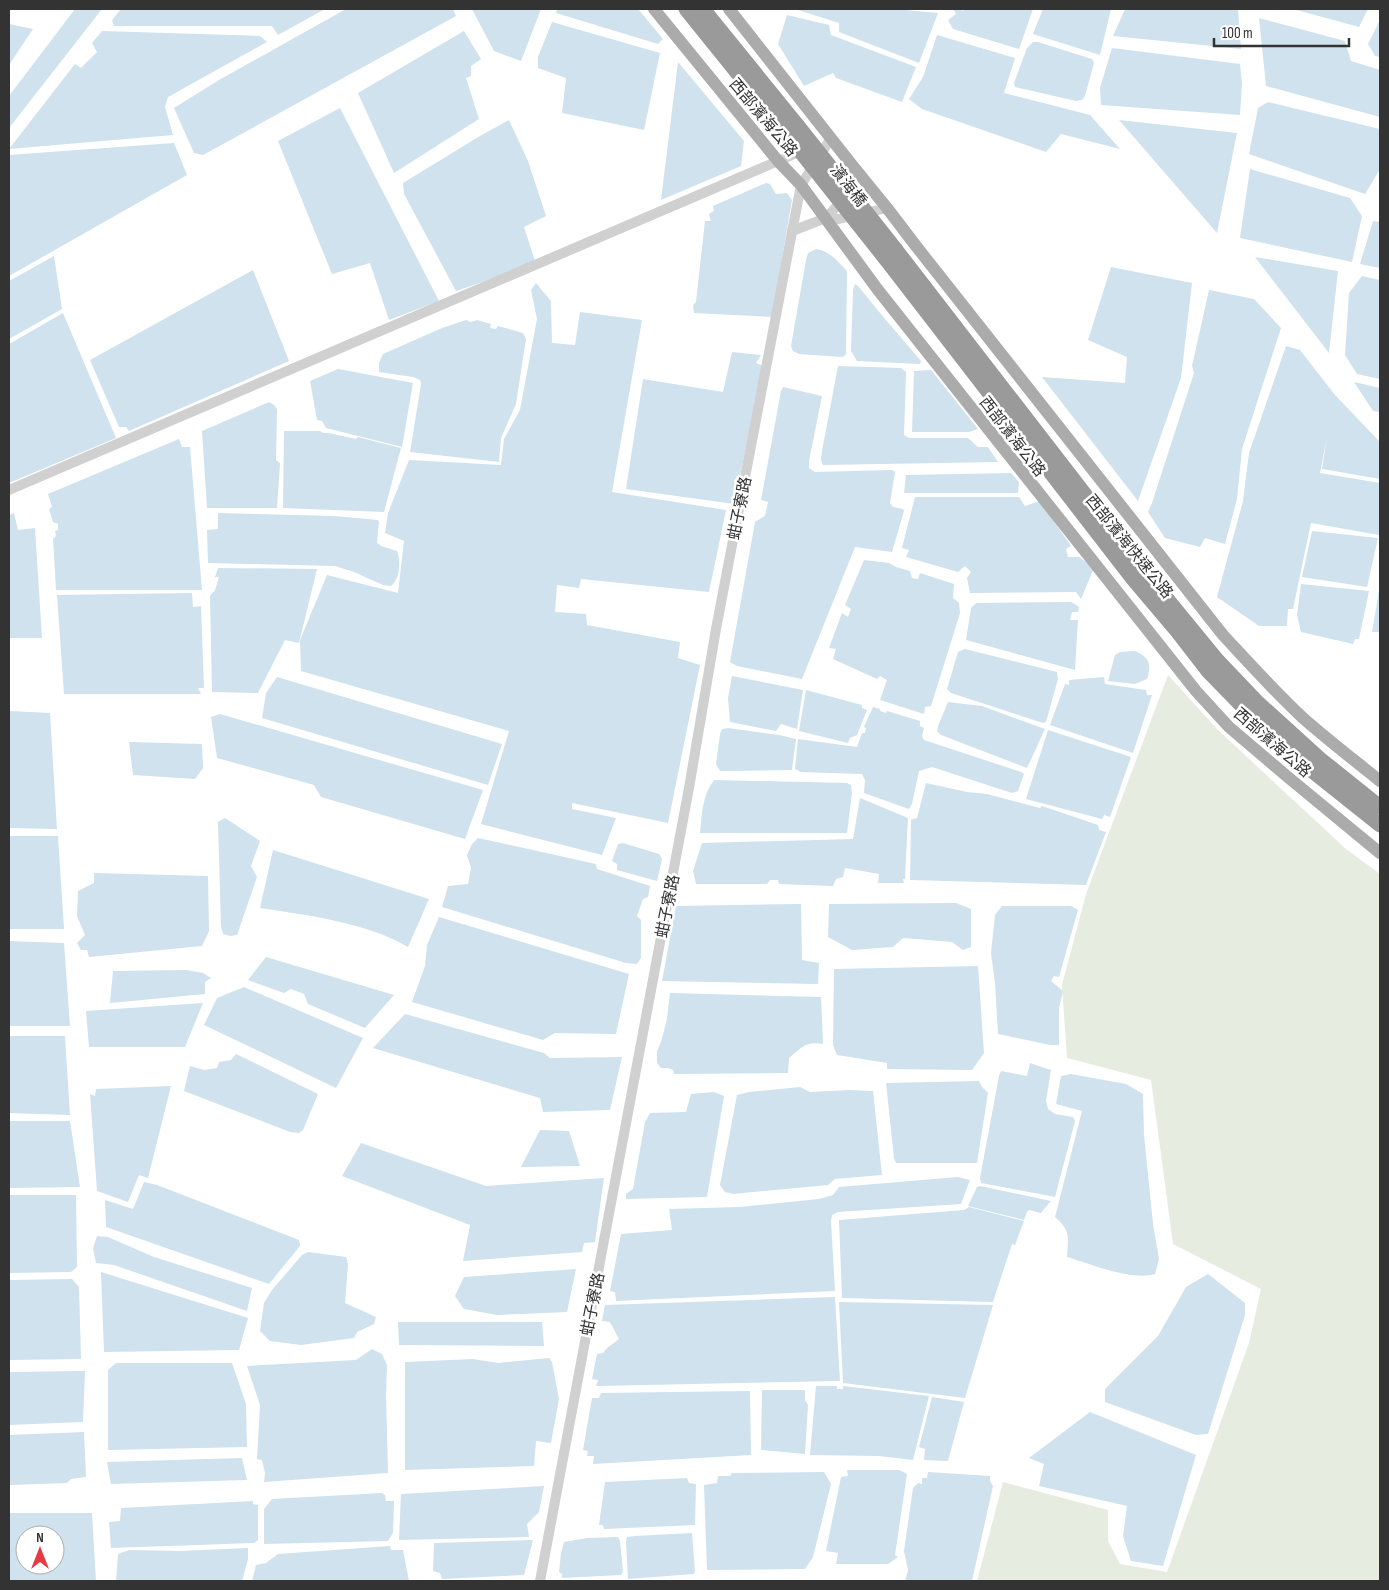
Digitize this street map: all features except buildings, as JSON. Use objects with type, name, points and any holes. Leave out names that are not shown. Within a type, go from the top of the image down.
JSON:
[{"type":"highway","points":[[686,9],[791,129]]},
{"type":"highway","points":[[703,9],[791,129]]},
{"type":"highway","name":"濱海橋","points":[[791,129],[890,254]]},
{"type":"highway","name":"西部濱海快速公路","points":[[890,254],[1217,660],[1256,702],[1320,759],[1380,807]]},
{"type":"highway","name":"西部濱海快速公路","points":[[890,254],[1122,566],[1208,671],[1248,712],[1311,770],[1380,825]]},
{"type":"main road","name":"西部濱海公路","points":[[654,9],[778,161],[801,185],[878,290],[1196,691],[1229,727],[1380,853]]},
{"type":"main road","points":[[729,9],[888,208],[1223,635],[1302,716],[1380,781]]},
{"type":"street","points":[[9,490],[831,138]]},
{"type":"street","points":[[801,185],[831,138]]},
{"type":"street","points":[[826,218],[845,197],[852,165]]},
{"type":"street","name":"蚶子寮路","points":[[540,1581],[684,815],[716,629],[801,185]]},
{"type":"street","points":[[792,231],[826,218],[839,219],[888,208]]},
{"type":"shaded area","points":[[1168,675],[1219,731],[1346,849],[1380,874],[1380,1581],[977,1581],[1003,1482],[1108,1510],[1108,1541],[1120,1564],[1167,1572],[1249,1343],[1261,1289],[1173,1244],[1151,1080],[1067,1058],[1062,985],[1086,894]]},
{"type":"water","points":[[75,9],[102,9],[9,128],[9,96]]},
{"type":"water","points":[[121,9],[325,9],[278,35],[272,26],[114,26],[112,20]]},
{"type":"water","points":[[346,9],[453,9],[456,16],[203,155],[194,153],[174,108],[219,80]]},
{"type":"water","points":[[472,9],[541,9],[521,61],[494,51]]},
{"type":"water","points":[[557,9],[638,9],[663,39],[658,44],[556,13]]},
{"type":"water","points":[[795,9],[894,9],[938,13],[919,63],[839,32],[839,23]]},
{"type":"water","points":[[953,9],[961,9],[962,11],[966,9],[1033,9],[1019,49],[953,29],[948,20],[956,14]]},
{"type":"water","points":[[1043,9],[1111,9],[1100,55],[1033,34]]},
{"type":"water","points":[[1125,9],[1238,9],[1241,49],[1113,36]]},
{"type":"water","points":[[1293,9],[1368,9],[1359,27]]},
{"type":"water","points":[[787,15],[829,25],[831,35],[916,67],[902,102],[836,78],[833,73],[804,86],[778,44]]},
{"type":"water","points":[[1259,18],[1345,41],[1351,61],[1380,70],[1380,117],[1266,86]]},
{"type":"water","points":[[1380,20],[1380,57],[1375,56],[1368,44]]},
{"type":"water","points":[[552,22],[660,53],[644,130],[562,113],[566,78],[538,68],[538,57]]},
{"type":"water","points":[[9,24],[33,29],[9,65]]},
{"type":"water","points":[[102,31],[260,36],[267,42],[168,97],[165,107],[173,135],[9,149],[75,64],[81,68],[97,52],[92,43]]},
{"type":"water","points":[[464,31],[481,59],[471,66],[471,76],[466,78],[479,119],[394,173],[358,93]]},
{"type":"water","points":[[937,35],[1015,58],[1004,93],[1090,115],[1120,149],[1061,134],[1046,152],[922,109],[909,99],[923,77]]},
{"type":"water","points":[[1033,42],[1092,59],[1094,63],[1085,96],[1082,100],[1076,101],[1015,87],[1014,83],[1027,48]]},
{"type":"water","points":[[1112,48],[1240,64],[1242,83],[1240,115],[1101,105],[1100,88]]},
{"type":"water","points":[[678,62],[744,141],[741,166],[661,200]]},
{"type":"water","points":[[1268,102],[1380,129],[1380,169],[1365,194],[1249,154],[1258,108]]},
{"type":"water","points":[[340,108],[439,301],[389,320],[370,263],[332,274],[278,141]]},
{"type":"water","points":[[509,120],[528,161],[546,216],[524,227],[536,264],[456,291],[404,194],[403,183]]},
{"type":"water","points":[[1119,120],[1237,133],[1217,233]]},
{"type":"water","points":[[174,143],[187,175],[9,276],[9,155]]},
{"type":"water","points":[[1250,169],[1350,198],[1362,216],[1352,262],[1240,238]]},
{"type":"water","points":[[766,183],[770,184],[776,194],[787,193],[792,200],[772,317],[694,313],[693,305],[696,302],[705,221],[711,221],[709,214],[714,211],[713,206]]},
{"type":"water","points":[[1373,221],[1380,222],[1380,268],[1360,264]]},
{"type":"water","points":[[816,249],[829,254],[847,271],[846,354],[843,357],[799,354],[793,351],[791,346],[806,260],[808,253]]},
{"type":"water","points":[[54,256],[62,309],[9,339],[9,281]]},
{"type":"water","points":[[1255,257],[1338,271],[1329,353]]},
{"type":"water","points":[[1111,267],[1192,283],[1181,378],[1138,501],[1042,377],[1125,383],[1127,357],[1088,340]]},
{"type":"water","points":[[253,270],[289,361],[129,431],[126,427],[119,427],[90,360]]},
{"type":"water","points":[[1362,276],[1380,280],[1380,379],[1357,374],[1345,355],[1349,293]]},
{"type":"water","points":[[536,283],[551,301],[552,343],[575,345],[580,312],[642,320],[612,492],[726,510],[709,592],[581,579],[579,588],[557,585],[555,612],[586,614],[587,625],[680,642],[678,658],[700,665],[668,823],[572,803],[572,809],[616,818],[602,855],[481,824],[509,731],[301,671],[300,640],[327,575],[398,593],[404,541],[385,533],[388,513],[409,460],[501,465],[504,439],[520,410],[537,319],[531,290]]},
{"type":"water","points":[[855,284],[921,361],[920,364],[857,361],[851,351],[853,290]]},
{"type":"water","points":[[1209,290],[1254,299],[1281,328],[1242,449],[1237,499],[1225,544],[1205,538],[1200,547],[1165,538],[1148,512],[1194,373],[1192,366]]},
{"type":"water","points":[[63,313],[116,438],[9,483],[9,344]]},
{"type":"water","points":[[466,320],[471,322],[477,320],[491,324],[490,328],[496,329],[498,326],[523,333],[526,339],[516,404],[501,438],[499,462],[410,452],[421,384],[420,380],[413,377],[379,372],[379,363],[383,354],[442,328]]},
{"type":"water","points":[[1286,346],[1300,350],[1335,395],[1380,442],[1380,479],[1322,469],[1327,437],[1320,473],[1380,483],[1379,535],[1311,523],[1293,609],[1288,609],[1287,626],[1259,626],[1217,597],[1243,501],[1249,453]]},
{"type":"water","points":[[732,352],[761,355],[756,363],[763,366],[734,504],[626,489],[643,379],[723,392]]},
{"type":"water","points":[[838,366],[901,368],[906,372],[904,435],[909,438],[968,438],[978,447],[988,447],[998,462],[823,465],[821,459],[822,451]]},
{"type":"water","points":[[338,369],[413,383],[402,447],[326,428],[322,421],[317,420],[310,381]]},
{"type":"water","points":[[931,370],[978,429],[969,432],[912,432],[914,371]]},
{"type":"water","points":[[1354,382],[1380,388],[1380,412],[1373,411]]},
{"type":"water","points":[[783,387],[822,396],[809,468],[815,472],[892,470],[895,472],[890,503],[893,507],[903,509],[904,511],[892,552],[855,547],[802,679],[737,666],[730,662],[755,522],[765,516],[768,502],[761,500]]},
{"type":"water","points":[[269,402],[277,409],[276,460],[280,463],[277,508],[207,508],[202,431]]},
{"type":"water","points":[[284,431],[320,431],[356,439],[358,437],[401,448],[384,512],[283,508]]},
{"type":"water","points":[[179,439],[182,447],[190,447],[202,590],[56,590],[53,539],[56,536],[55,531],[58,530],[58,524],[53,522],[49,509],[52,507],[48,494]]},
{"type":"water","points":[[1011,473],[1019,482],[1018,493],[904,493],[906,475]]},
{"type":"water","points":[[915,497],[1019,497],[1025,506],[1040,501],[1071,546],[1066,549],[1068,557],[1079,557],[1094,568],[1081,599],[1076,592],[970,593],[967,578],[971,572],[965,566],[958,572],[906,557],[909,550],[902,548]]},
{"type":"water","points":[[14,513],[18,530],[35,528],[42,638],[9,638],[9,515]]},
{"type":"water","points":[[218,513],[334,516],[378,520],[377,543],[397,551],[399,560],[398,575],[391,586],[383,585],[335,566],[208,563],[207,530],[218,529]]},
{"type":"water","points":[[1312,531],[1378,538],[1367,587],[1302,577]]},
{"type":"water","points":[[864,560],[889,563],[910,571],[912,578],[918,579],[920,573],[954,584],[953,598],[959,603],[960,613],[931,706],[925,707],[924,714],[880,700],[887,680],[880,676],[877,679],[833,659],[836,649],[829,648],[842,613],[848,617],[851,609],[845,605]]},
{"type":"water","points":[[218,568],[317,569],[299,643],[285,640],[258,693],[212,692],[210,596],[215,590],[219,577],[215,577]]},
{"type":"water","points":[[1301,584],[1369,591],[1359,639],[1355,639],[1353,644],[1301,632],[1297,615]]},
{"type":"water","points":[[1380,585],[1380,632],[1372,632]]},
{"type":"water","points":[[192,593],[193,607],[201,606],[204,688],[198,688],[201,694],[64,694],[57,595]]},
{"type":"water","points":[[1071,602],[1079,607],[1078,612],[1072,612],[1070,620],[1078,620],[1075,670],[966,640],[971,608],[976,603]]},
{"type":"water","points":[[965,649],[1057,672],[1058,679],[1046,722],[1043,723],[951,693],[947,689],[958,652]]},
{"type":"water","points":[[1135,651],[1148,662],[1147,679],[1135,684],[1108,681],[1115,655],[1120,652]]},
{"type":"water","points":[[732,676],[803,690],[797,729],[781,724],[776,731],[730,722],[728,698]]},
{"type":"water","points":[[277,677],[502,744],[488,785],[262,718],[266,693]]},
{"type":"water","points":[[1104,677],[1105,684],[1146,690],[1147,695],[1152,695],[1133,753],[1050,725],[1065,684],[1069,685],[1069,680]]},
{"type":"water","points":[[806,690],[862,705],[862,708],[867,710],[857,735],[850,738],[848,743],[799,731]]},
{"type":"water","points":[[948,702],[982,706],[1045,729],[1027,768],[941,735],[937,731],[938,726]]},
{"type":"water","points":[[873,707],[886,713],[887,711],[920,721],[920,726],[924,728],[922,736],[924,740],[1021,772],[1024,774],[1018,791],[1012,793],[932,767],[919,771],[912,804],[909,809],[864,793],[865,780],[862,774],[801,772],[795,769],[798,739],[857,747],[862,733],[865,733],[866,728],[864,727]]},
{"type":"water","points":[[9,711],[50,713],[57,829],[9,828]]},
{"type":"water","points":[[220,714],[483,790],[465,839],[321,797],[314,785],[217,758],[211,717]]},
{"type":"water","points":[[728,728],[796,739],[792,770],[720,771],[716,764],[720,734],[722,729]]},
{"type":"water","points":[[1048,730],[1131,757],[1110,817],[1104,815],[1102,819],[1026,799]]},
{"type":"water","points":[[129,742],[202,744],[203,768],[195,779],[133,775]]},
{"type":"water","points":[[714,780],[847,783],[851,785],[852,793],[847,833],[700,833],[705,799]]},
{"type":"water","points":[[926,783],[967,792],[987,794],[1040,808],[1042,806],[1098,825],[1099,830],[1106,832],[1086,885],[910,880],[911,820],[917,818]]},
{"type":"water","points":[[860,798],[908,818],[904,883],[878,883],[879,874],[845,868],[843,877],[836,879],[833,886],[779,884],[778,880],[770,880],[767,884],[696,884],[693,871],[702,843],[853,839]]},
{"type":"water","points":[[225,818],[260,841],[251,866],[257,877],[237,935],[230,936],[223,934],[221,926],[218,822]]},
{"type":"water","points":[[9,836],[58,836],[64,929],[9,929]]},
{"type":"water","points":[[478,838],[596,864],[597,869],[650,886],[648,897],[643,899],[637,916],[641,920],[641,958],[637,964],[626,963],[442,907],[448,886],[468,884],[471,868],[467,855],[472,844]]},
{"type":"water","points":[[623,843],[659,854],[662,859],[657,881],[617,870],[617,864],[612,861],[618,844]]},
{"type":"water","points":[[273,850],[429,899],[408,947],[375,932],[356,926],[317,917],[260,908]]},
{"type":"water","points":[[94,873],[208,876],[209,931],[202,946],[89,957],[87,950],[81,950],[77,943],[85,935],[77,916],[78,891],[94,883]]},
{"type":"water","points":[[956,903],[971,909],[971,947],[963,950],[952,942],[903,938],[893,947],[852,950],[828,937],[829,904]]},
{"type":"water","points":[[801,904],[802,960],[819,963],[818,984],[662,981],[676,906]]},
{"type":"water","points":[[1002,906],[1071,906],[1078,910],[1059,977],[1054,976],[1051,981],[1063,991],[1059,1008],[1059,1045],[1050,1045],[998,1034],[991,953],[995,915]]},
{"type":"water","points":[[439,917],[629,974],[616,1034],[555,1033],[543,1040],[412,1002],[425,966],[427,945]]},
{"type":"water","points":[[9,941],[64,943],[70,1026],[9,1026]]},
{"type":"water","points":[[266,957],[394,995],[365,1028],[308,1004],[304,994],[291,989],[284,993],[248,980]]},
{"type":"water","points":[[978,966],[984,1053],[972,1070],[887,1069],[887,1063],[837,1055],[833,1045],[834,969]]},
{"type":"water","points":[[186,970],[203,973],[211,978],[205,982],[205,994],[110,1003],[113,971]]},
{"type":"water","points":[[244,987],[363,1038],[336,1088],[204,1025],[217,998]]},
{"type":"water","points":[[670,993],[821,997],[823,1044],[808,1044],[797,1051],[789,1058],[788,1073],[674,1074],[673,1070],[661,1068],[657,1063],[657,1051],[667,1019]]},
{"type":"water","points":[[203,1003],[185,1047],[89,1047],[86,1011]]},
{"type":"water","points":[[405,1014],[544,1053],[550,1058],[622,1057],[610,1110],[543,1112],[540,1098],[373,1048]]},
{"type":"water","points":[[9,1036],[65,1036],[70,1115],[9,1113]]},
{"type":"water","points":[[236,1054],[318,1094],[303,1130],[299,1133],[290,1132],[184,1091],[190,1066],[204,1070],[217,1068],[219,1062],[231,1060]]},
{"type":"water","points":[[1030,1063],[1051,1070],[1046,1101],[1048,1109],[1055,1114],[1073,1117],[1075,1121],[1055,1197],[981,1183],[980,1178],[1001,1071],[1027,1076]]},
{"type":"water","points":[[1071,1074],[1126,1084],[1143,1094],[1144,1135],[1153,1224],[1159,1259],[1155,1274],[1145,1276],[1123,1274],[1067,1257],[1066,1230],[1055,1217],[1082,1111],[1056,1104],[1061,1076]]},
{"type":"water","points":[[979,1081],[988,1093],[977,1163],[896,1163],[886,1083]]},
{"type":"water","points":[[171,1086],[148,1178],[139,1175],[128,1202],[97,1191],[90,1094],[95,1096],[96,1089]]},
{"type":"water","points":[[800,1087],[810,1092],[873,1091],[882,1175],[835,1179],[828,1185],[733,1194],[725,1192],[720,1185],[737,1095]]},
{"type":"water","points":[[714,1092],[724,1096],[707,1197],[626,1199],[626,1194],[633,1189],[645,1122],[650,1113],[686,1112],[691,1094]]},
{"type":"water","points":[[9,1121],[70,1121],[80,1187],[9,1188]]},
{"type":"water","points":[[540,1130],[569,1131],[580,1166],[521,1167]]},
{"type":"water","points":[[361,1143],[486,1186],[604,1178],[595,1242],[584,1243],[582,1252],[463,1261],[470,1225],[342,1176]]},
{"type":"water","points":[[958,1177],[970,1180],[961,1204],[838,1212],[832,1215],[835,1291],[616,1301],[615,1292],[610,1291],[621,1234],[672,1230],[669,1209],[739,1207],[819,1199],[833,1195],[839,1187]]},
{"type":"water","points":[[144,1182],[157,1185],[299,1240],[300,1246],[269,1284],[106,1227],[105,1200],[133,1209]]},
{"type":"water","points":[[980,1186],[1051,1201],[1041,1213],[1029,1210],[1024,1220],[968,1206],[977,1187]]},
{"type":"water","points":[[9,1195],[76,1195],[77,1267],[71,1272],[9,1273]]},
{"type":"water","points":[[969,1207],[1024,1221],[1015,1245],[1012,1244],[993,1302],[842,1298],[839,1220],[964,1210]]},
{"type":"water","points":[[97,1236],[108,1237],[154,1257],[252,1288],[247,1311],[114,1265],[96,1263],[93,1248]]},
{"type":"water","points":[[308,1252],[346,1257],[348,1264],[345,1303],[376,1317],[374,1324],[357,1332],[354,1338],[301,1345],[270,1341],[260,1331],[264,1303],[272,1290],[302,1255]]},
{"type":"water","points":[[576,1269],[567,1312],[497,1315],[464,1309],[455,1296],[464,1277]]},
{"type":"water","points":[[101,1272],[248,1318],[239,1350],[104,1352]]},
{"type":"water","points":[[1208,1274],[1245,1303],[1245,1315],[1208,1434],[1196,1435],[1105,1402],[1105,1389],[1158,1336],[1186,1287]]},
{"type":"water","points":[[72,1279],[79,1287],[81,1359],[9,1360],[9,1280]]},
{"type":"water","points":[[835,1297],[840,1381],[596,1386],[598,1380],[592,1379],[597,1354],[603,1353],[619,1339],[610,1322],[602,1321],[605,1305]]},
{"type":"water","points":[[839,1302],[993,1305],[965,1398],[843,1383]]},
{"type":"water","points":[[398,1322],[542,1322],[544,1346],[399,1345]]},
{"type":"water","points":[[372,1349],[382,1354],[387,1365],[388,1473],[264,1482],[265,1473],[262,1460],[257,1459],[260,1405],[247,1366],[356,1360]]},
{"type":"water","points":[[549,1358],[552,1362],[559,1399],[551,1443],[536,1441],[534,1466],[405,1470],[405,1362],[473,1359],[498,1363]]},
{"type":"water","points":[[116,1363],[232,1363],[246,1404],[247,1447],[108,1450],[108,1370]]},
{"type":"water","points":[[85,1371],[83,1422],[9,1425],[9,1372]]},
{"type":"water","points":[[816,1386],[837,1386],[837,1389],[843,1389],[843,1386],[929,1396],[913,1460],[879,1456],[810,1455]]},
{"type":"water","points":[[762,1390],[805,1390],[805,1400],[808,1405],[805,1454],[761,1450]]},
{"type":"water","points":[[750,1391],[751,1455],[593,1464],[594,1456],[587,1456],[588,1451],[583,1450],[592,1398],[599,1398],[601,1393]]},
{"type":"water","points":[[932,1397],[964,1402],[948,1461],[924,1460],[925,1449],[919,1447]]},
{"type":"water","points":[[1090,1412],[1196,1455],[1163,1566],[1131,1561],[1123,1536],[1127,1506],[1039,1486],[1044,1464],[1029,1458]]},
{"type":"water","points":[[84,1432],[86,1477],[71,1479],[67,1483],[9,1485],[9,1435]]},
{"type":"water","points":[[242,1458],[247,1480],[111,1484],[107,1462]]},
{"type":"water","points":[[847,1470],[899,1470],[907,1474],[895,1555],[898,1557],[888,1564],[836,1564],[838,1553],[826,1551],[841,1477],[848,1476]]},
{"type":"water","points":[[824,1472],[831,1484],[813,1557],[805,1569],[707,1570],[704,1485],[717,1483],[718,1476],[730,1476],[732,1473]]},
{"type":"water","points":[[928,1472],[990,1476],[993,1486],[972,1581],[905,1581],[908,1570],[904,1551],[913,1488],[918,1483],[922,1484],[922,1478],[927,1478]]},
{"type":"water","points":[[687,1478],[689,1483],[696,1484],[695,1525],[604,1529],[603,1525],[599,1525],[605,1482]]},
{"type":"water","points":[[544,1486],[539,1512],[527,1524],[529,1537],[399,1540],[401,1494]]},
{"type":"water","points":[[382,1493],[385,1495],[386,1501],[394,1501],[393,1533],[388,1541],[264,1544],[264,1509],[272,1499]]},
{"type":"water","points":[[253,1501],[253,1504],[258,1505],[258,1540],[254,1543],[111,1548],[109,1522],[120,1521],[121,1508]]},
{"type":"water","points":[[9,1513],[92,1513],[96,1581],[9,1581]]},
{"type":"water","points":[[692,1533],[694,1574],[628,1579],[627,1537]]},
{"type":"water","points":[[618,1537],[623,1571],[621,1575],[562,1578],[562,1574],[559,1572],[564,1542],[587,1538]]},
{"type":"water","points":[[533,1540],[524,1575],[442,1579],[440,1573],[433,1571],[434,1543]]},
{"type":"water","points":[[390,1546],[391,1550],[403,1550],[409,1581],[252,1581],[256,1565],[266,1563],[278,1554]]},
{"type":"water","points":[[248,1548],[248,1559],[242,1581],[116,1581],[118,1554],[129,1550],[180,1551]]}]
